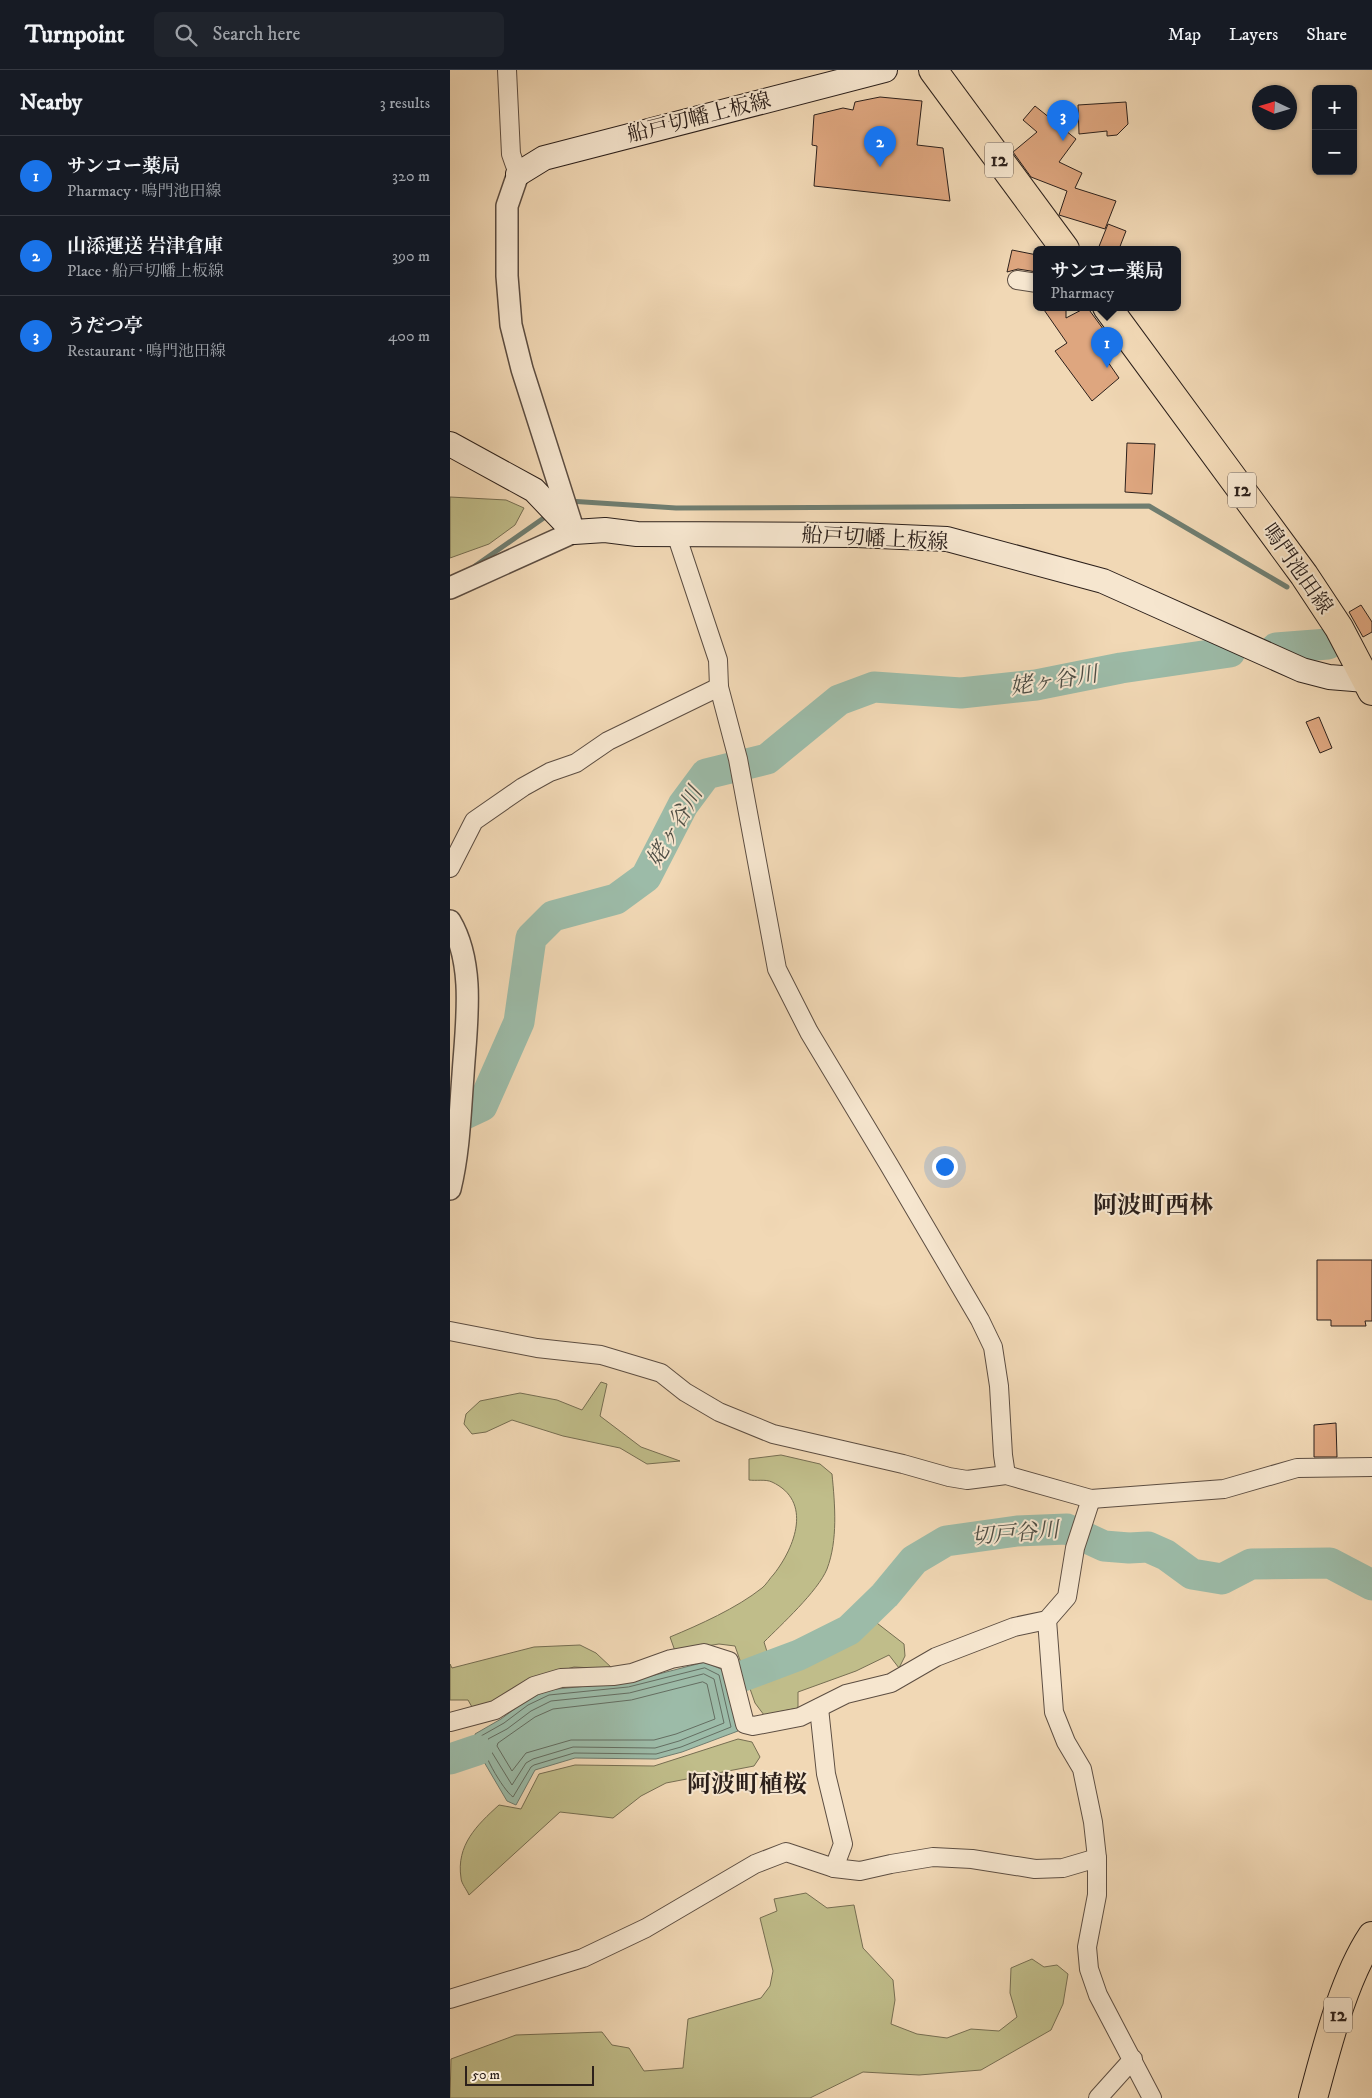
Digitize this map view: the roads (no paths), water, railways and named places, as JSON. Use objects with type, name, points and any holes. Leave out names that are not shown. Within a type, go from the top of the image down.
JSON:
[{"type":"main road","name":"船戸切幡上板線","points":[[518,174],[544,158],[884,70]]},
{"type":"main road","name":"12","points":[[932,70],[1063,246]]},
{"type":"main road","name":"鳴門池田線","points":[[1110,311],[1304,575],[1339,628],[1370,684]]},
{"type":"main road","points":[[450,444],[534,490],[574,532]]},
{"type":"main road","name":"船戸切幡上板線","points":[[574,532],[605,530],[637,534],[856,535],[947,539],[1103,581],[1302,670],[1370,684]]},
{"type":"main road","name":"12","points":[[1313,2098],[1326,2050],[1358,1958],[1372,1936]]},
{"type":"street","points":[[450,588],[574,532],[522,369],[512,325],[507,276],[508,206],[518,174],[511,154],[507,70]]},
{"type":"street","points":[[1016,280],[1033,282]]},
{"type":"street","points":[[676,534],[718,660],[719,687],[739,766],[777,969],[809,1032],[890,1165],[980,1320],[993,1348],[1000,1386],[1003,1456],[1006,1475]]},
{"type":"street","points":[[450,868],[474,821],[523,788],[550,772],[576,763],[608,741],[719,687]]},
{"type":"street","points":[[450,921],[459,936],[468,992],[459,1140],[450,1190]]},
{"type":"street","points":[[450,1331],[537,1348],[601,1355],[661,1373],[685,1392],[719,1412],[773,1434],[903,1464],[948,1477],[967,1480],[1006,1475],[1091,1499],[1224,1489],[1297,1468],[1372,1468]]},
{"type":"street","points":[[450,1722],[495,1710],[534,1686],[561,1678],[613,1676],[632,1673],[671,1659],[704,1653],[729,1661],[745,1724],[753,1726],[800,1718],[846,1694],[891,1683],[936,1657],[1014,1627],[1047,1620],[1067,1597],[1075,1548],[1091,1499]]},
{"type":"street","points":[[1047,1620],[1054,1712],[1066,1742],[1082,1769],[1093,1822],[1097,1858],[1096,1895],[1088,1947],[1089,1969],[1098,1995],[1152,2098]]},
{"type":"street","points":[[820,1708],[826,1774],[842,1844],[834,1868]]},
{"type":"street","points":[[450,1999],[583,1958],[646,1928],[755,1864],[786,1852],[834,1868],[860,1872],[891,1864],[933,1857],[972,1859],[1036,1869],[1063,1868],[1097,1858]]},
{"type":"street","points":[[1098,2098],[1133,2060]]},
{"type":"water","points":[[705,1662],[723,1670],[738,1731],[682,1752],[656,1759],[575,1758],[535,1770],[516,1805],[507,1801],[477,1750],[475,1734],[501,1719],[525,1701],[547,1690],[628,1682]]},
{"type":"waterway","points":[[569,501],[676,508],[1149,506],[1287,587]]},
{"type":"waterway","points":[[475,566],[548,515]]},
{"type":"waterway","name":"姥ヶ谷川","points":[[1319,638],[1322,644]]},
{"type":"waterway","name":"姥ヶ谷川","points":[[1276,648],[1328,644]]},
{"type":"waterway","name":"姥ヶ谷川","points":[[450,1121],[482,1106],[519,1022],[531,938],[553,916],[616,899],[646,877],[683,805],[706,774],[767,759],[839,700],[874,687],[961,693],[1036,685],[1121,668],[1230,652]]},
{"type":"waterway","name":"切戸谷川","points":[[743,1676],[799,1655],[849,1630],[885,1595],[914,1560],[946,1541],[1017,1531],[1067,1529],[1104,1546],[1148,1547],[1166,1555],[1192,1574],[1222,1579],[1251,1564],[1330,1563],[1372,1585]]},
{"type":"waterway","name":"切戸谷川","points":[[450,1759],[477,1750]]},
{"type":"place","name":"うだつ亭","points":[[1063,141]]},
{"type":"place","name":"山添運送 岩津倉庫","points":[[880,167]]},
{"type":"place","name":"サンコー薬局","points":[[1107,368]]},
{"type":"district","name":"阿波町西林","points":[[1153,1206]]},
{"type":"district","name":"阿波町植桜","points":[[747,1785]]}]
